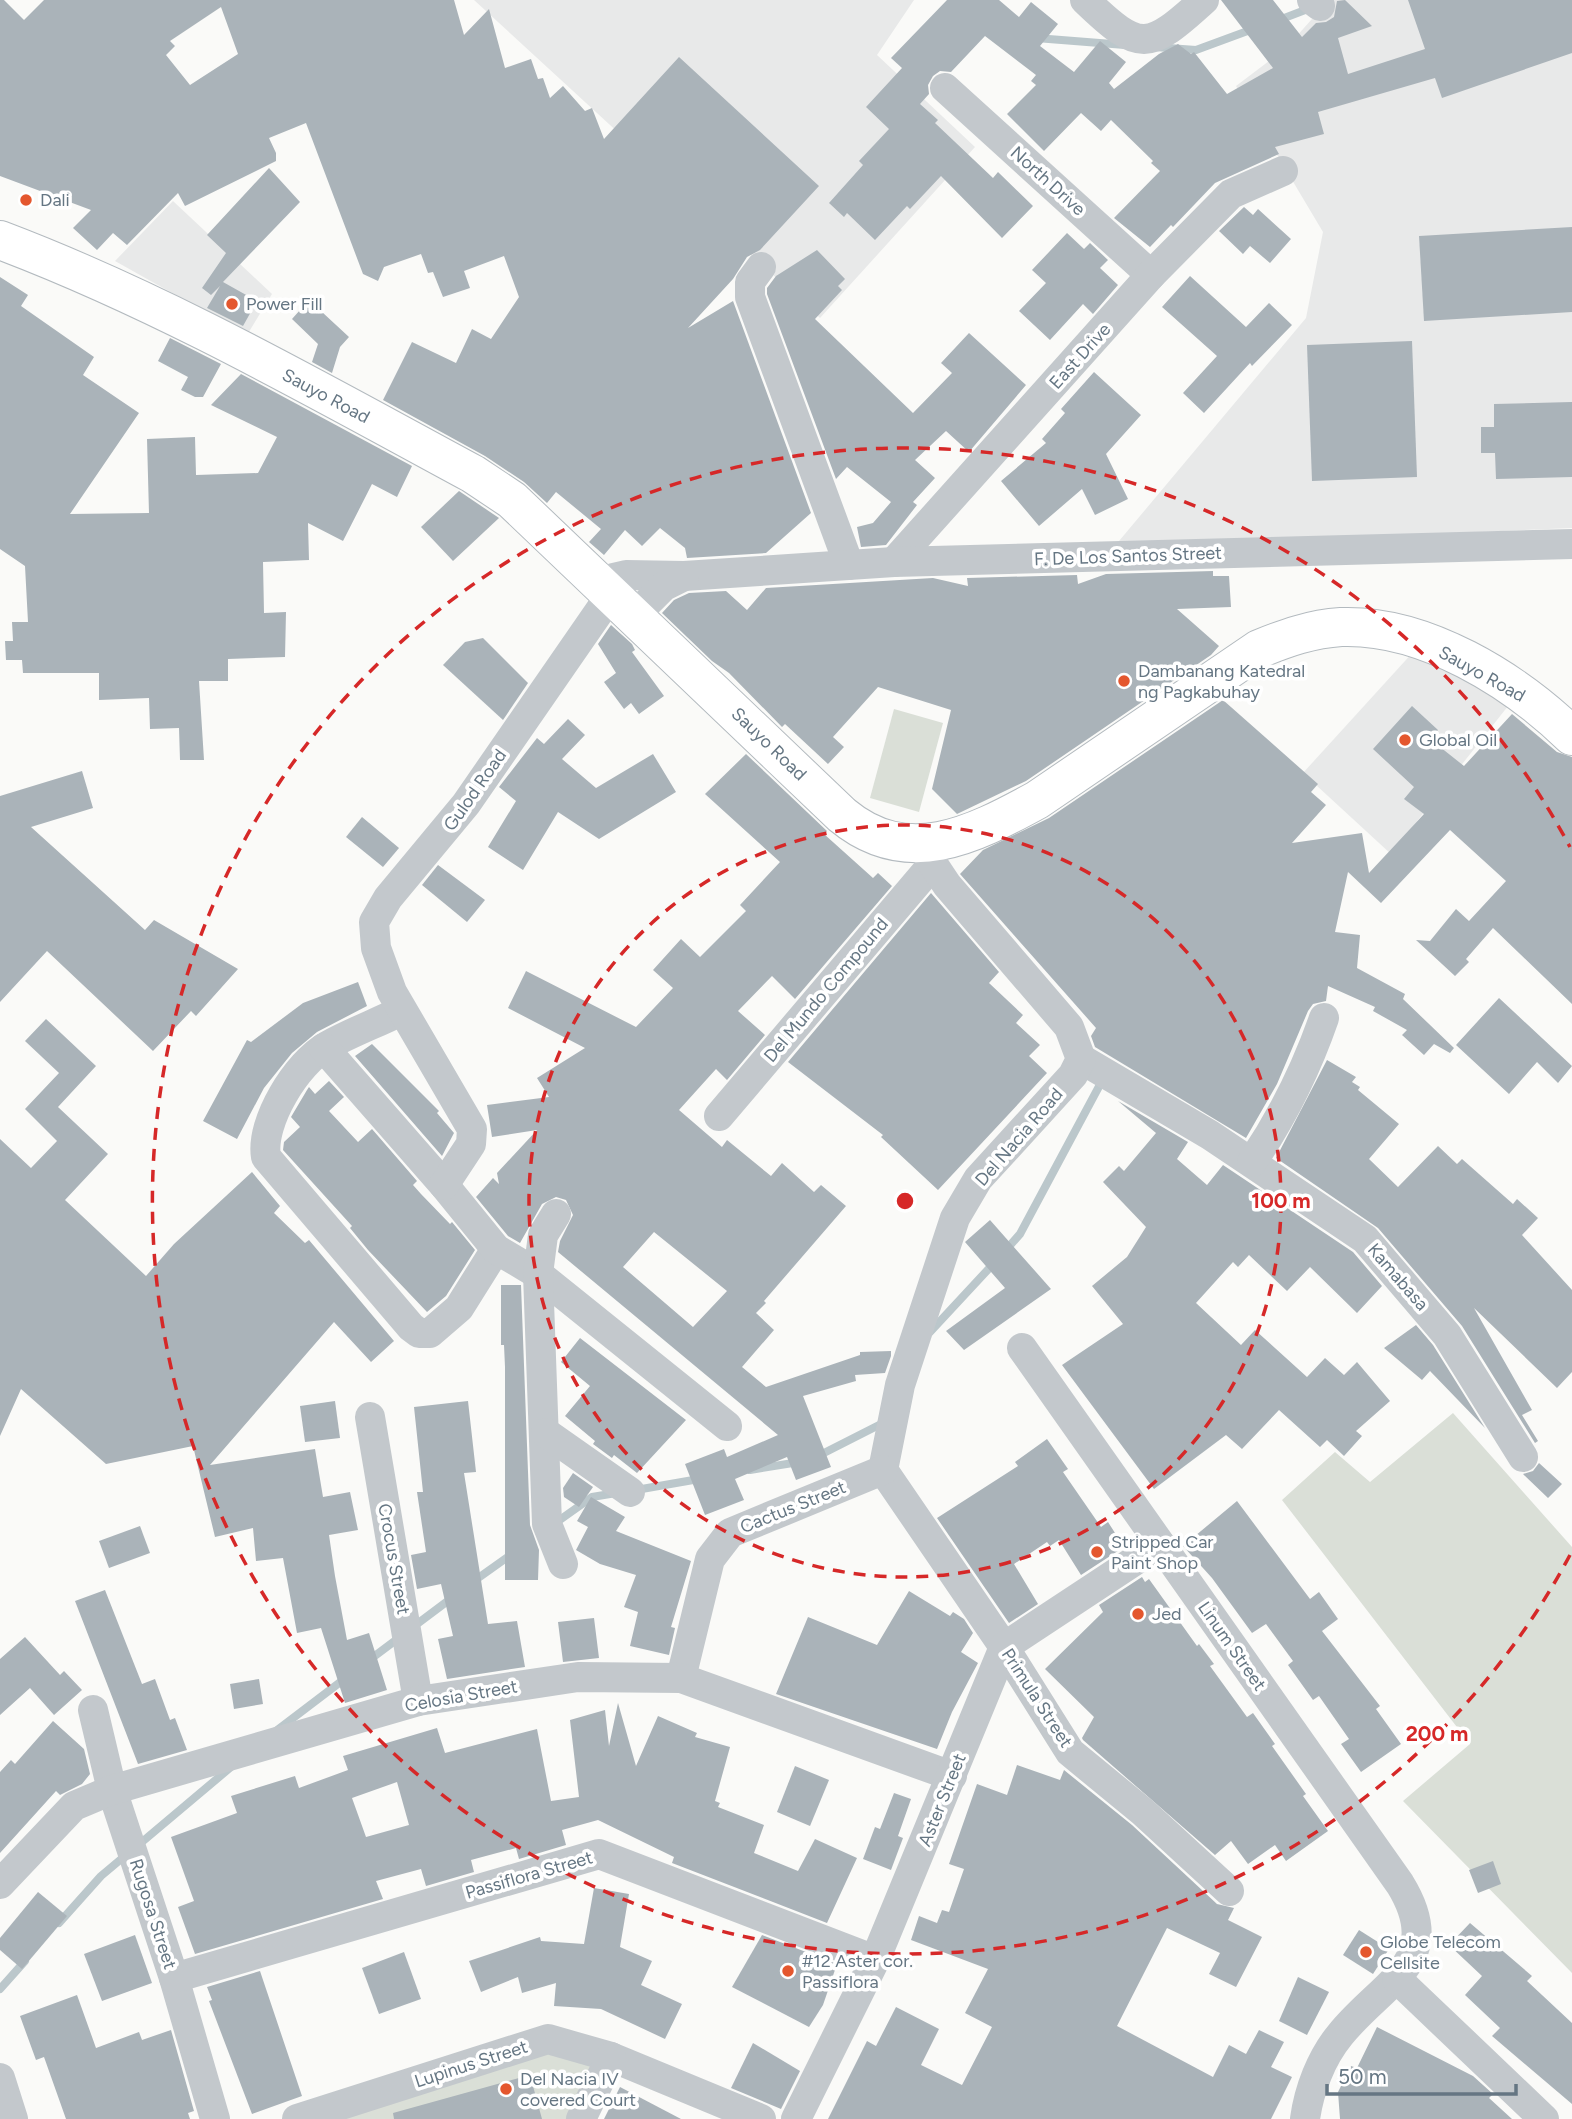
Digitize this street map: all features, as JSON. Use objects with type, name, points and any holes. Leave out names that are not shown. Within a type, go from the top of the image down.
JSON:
[{"type":"main road","name":"Sauyo Road","points":[[0,240],[129,295],[474,474],[512,500],[859,829],[932,854],[1037,800],[1259,649],[1299,633],[1342,627],[1373,629],[1413,638],[1451,653],[1497,678],[1570,730]]},
{"type":"street","points":[[1085,0],[1121,33],[1139,41],[1166,34],[1204,0]]},
{"type":"street","name":"North Drive","points":[[945,88],[1151,275]]},
{"type":"street","name":"East Drive","points":[[894,562],[1151,275],[1231,194],[1283,171]]},
{"type":"street","points":[[761,267],[750,282],[750,297],[849,565]]},
{"type":"street","name":"F. De Los Santos Street","points":[[684,576],[664,586],[617,597],[613,578],[626,575],[684,576],[894,562],[1572,544]]},
{"type":"street","name":"Gulod Road","points":[[444,1185],[471,1144],[472,1129],[397,1002],[374,934],[374,922],[381,909],[466,804],[617,597]]},
{"type":"street","points":[[932,854],[947,885],[1069,1027],[1081,1059]]},
{"type":"street","name":"Del Mundo Compound","points":[[719,1116],[932,854]]},
{"type":"street","points":[[397,1002],[324,1048],[285,1090],[270,1119],[264,1144],[266,1157],[411,1327],[419,1333],[430,1333],[459,1308],[496,1249]]},
{"type":"street","points":[[1252,1162],[1281,1118],[1308,1066],[1324,1018]]},
{"type":"street","points":[[324,1048],[444,1185],[496,1249],[538,1273],[727,1426]]},
{"type":"street","name":"Kamabasa","points":[[1081,1059],[1252,1162],[1365,1239],[1447,1335],[1523,1457]]},
{"type":"street","name":"Del Nacia Road","points":[[883,1470],[900,1385],[955,1218],[978,1179],[1073,1075],[1081,1059]]},
{"type":"street","points":[[556,1214],[543,1235],[538,1273],[546,1433],[547,1524],[563,1564]]},
{"type":"street","name":"Linum Street","points":[[1022,1348],[1400,1885],[1415,1911],[1418,1939],[1415,1952],[1397,1979]]},
{"type":"street","name":"Crocus Street","points":[[370,1417],[418,1701]]},
{"type":"street","points":[[546,1433],[630,1492]]},
{"type":"street","name":"Primula Street","points":[[883,1470],[1004,1647],[1070,1752],[1143,1812],[1229,1891]]},
{"type":"street","name":"Cactus Street","points":[[681,1678],[710,1559],[730,1533],[883,1470]]},
{"type":"street","points":[[1004,1647],[1160,1544]]},
{"type":"street","name":"Aster Street","points":[[796,2119],[875,1960],[1004,1647]]},
{"type":"street","name":"Celosia Street","points":[[0,1884],[74,1806],[112,1790],[418,1701],[578,1677],[681,1678],[953,1776]]},
{"type":"street","name":"Rugosa Street","points":[[93,1710],[112,1790],[174,1978],[215,2119]]},
{"type":"street","name":"Passiflora Street","points":[[174,1978],[599,1854],[875,1960]]},
{"type":"street","points":[[1305,2119],[1315,2081],[1339,2035],[1397,1979],[1544,2119]]},
{"type":"street","name":"Lupinus Street","points":[[297,2119],[548,2039],[611,2057],[761,2119]]},
{"type":"street","points":[[581,2119],[611,2057]]},
{"type":"street","points":[[0,2078],[13,2119]]},
{"type":"shaded area","points":[[474,0],[914,0],[877,55],[975,147],[820,318]]},
{"type":"shaded area","points":[[1329,0],[1572,0],[1572,528],[1114,547],[1306,318],[1323,232],[1236,86],[1286,48]]},
{"type":"shaded area","points":[[173,201],[272,294],[247,335],[115,261]]},
{"type":"shaded area","points":[[1415,650],[1512,701],[1391,854],[1303,773]]},
{"type":"shaded area","points":[[894,709],[943,723],[919,812],[870,798]]},
{"type":"shaded area","points":[[1453,1413],[1572,1547],[1572,1973],[1403,1801],[1470,1744],[1282,1500],[1335,1452],[1370,1482]]},
{"type":"shaded area","points":[[549,2045],[603,2063],[574,2119],[317,2119]]},
{"type":"building","points":[[0,0],[4,0],[24,20],[44,0],[454,0],[464,35],[489,9],[505,68],[531,59],[538,79],[543,78],[550,98],[563,86],[585,111],[592,108],[604,139],[679,57],[819,186],[760,250],[747,257],[733,279],[688,328],[733,301],[811,513],[766,553],[687,558],[685,548],[660,528],[642,546],[625,530],[604,555],[589,542],[601,529],[556,492],[547,503],[524,482],[485,456],[383,400],[412,342],[456,363],[472,329],[491,339],[519,297],[504,256],[464,271],[470,288],[443,297],[433,272],[428,273],[421,254],[384,267],[378,281],[363,274],[306,123],[269,138],[276,153],[276,161],[185,206],[178,193],[127,245],[113,233],[97,250],[73,228],[91,210],[0,176]],"holes":[[[221,7],[238,54],[190,85],[166,55],[175,46],[170,41]]]},
{"type":"building","points":[[947,0],[999,0],[1019,17],[1031,2],[1058,24],[1040,46],[1074,72],[1100,41],[1126,62],[1109,83],[1114,89],[1159,54],[1178,44],[1191,54],[1194,52],[1227,94],[1273,68],[1221,0],[1273,0],[1302,37],[1316,23],[1326,22],[1334,17],[1337,1],[1345,0],[1372,26],[1338,38],[1348,74],[1425,49],[1408,0],[1572,0],[1572,53],[1442,98],[1435,78],[1318,112],[1324,134],[1275,147],[1279,154],[1215,183],[1150,247],[1114,218],[1160,171],[1151,163],[1153,161],[1111,120],[1101,131],[1081,113],[1044,151],[1007,114],[1036,85],[1031,81],[1036,75],[985,36],[951,72],[940,71],[933,76],[928,85],[929,94],[920,104],[938,120],[935,123],[993,178],[998,172],[1033,206],[1002,238],[941,176],[910,209],[907,206],[875,240],[847,213],[844,217],[829,203],[863,165],[859,161],[889,129],[866,107],[902,68],[891,58]]},
{"type":"building","points":[[269,168],[300,202],[223,282],[257,301],[243,326],[207,308],[220,286],[211,295],[202,288],[226,253],[207,235]]},
{"type":"building","points":[[1244,207],[1253,215],[1258,209],[1291,239],[1270,263],[1250,246],[1243,254],[1219,231]]},
{"type":"building","points":[[1572,227],[1572,312],[1424,321],[1419,236]]},
{"type":"building","points":[[1067,233],[1084,249],[1090,243],[1108,260],[1100,268],[1118,285],[1093,314],[1083,304],[1050,340],[1019,311],[1046,283],[1032,270]]},
{"type":"building","points":[[817,250],[845,279],[838,286],[842,290],[815,319],[913,413],[952,373],[941,363],[969,333],[1026,385],[969,452],[946,431],[915,460],[935,478],[913,502],[917,505],[886,545],[861,547],[857,527],[873,523],[891,502],[847,467],[836,479],[767,294],[767,288],[776,276]]},
{"type":"building","points":[[1190,276],[1246,327],[1269,303],[1292,325],[1252,366],[1250,363],[1204,413],[1183,393],[1217,356],[1162,307]]},
{"type":"building","points":[[0,277],[28,295],[21,306],[94,357],[83,375],[139,413],[70,514],[149,513],[147,439],[195,437],[196,475],[258,473],[277,437],[211,405],[241,374],[412,466],[397,497],[372,484],[343,541],[308,523],[309,560],[263,562],[264,613],[286,612],[285,657],[228,659],[228,681],[199,681],[204,760],[180,760],[179,728],[150,729],[149,698],[99,700],[99,673],[23,673],[22,660],[6,660],[5,641],[13,641],[12,622],[28,622],[25,566],[0,549]]},
{"type":"building","points":[[309,300],[349,337],[340,347],[332,373],[312,362],[318,344],[292,319]]},
{"type":"building","points":[[170,338],[221,364],[203,397],[195,397],[181,390],[188,377],[158,361]]},
{"type":"building","points":[[1412,341],[1417,477],[1312,481],[1307,345]]},
{"type":"building","points":[[1094,372],[1141,415],[1106,454],[1128,499],[1095,515],[1082,489],[1039,526],[1001,481],[1046,443],[1042,439],[1065,413],[1061,409]]},
{"type":"building","points":[[1572,402],[1572,477],[1496,479],[1495,453],[1481,453],[1481,427],[1494,427],[1494,404]]},
{"type":"building","points":[[459,491],[499,518],[453,561],[421,527]]},
{"type":"building","points":[[1213,571],[1213,576],[1229,576],[1231,607],[1177,609],[1219,646],[1211,655],[1026,781],[957,814],[932,789],[951,710],[878,687],[833,737],[844,747],[828,764],[785,724],[782,727],[729,673],[712,661],[662,613],[674,600],[689,593],[726,591],[747,610],[766,588],[933,578],[968,586],[967,578],[1077,575],[1078,584],[1106,574]]},
{"type":"building","points":[[611,625],[632,644],[635,650],[632,652],[664,696],[639,714],[631,703],[624,709],[604,682],[616,673],[598,644]]},
{"type":"building","points":[[483,638],[528,683],[503,720],[443,665],[465,642]]},
{"type":"building","points":[[1223,700],[1318,784],[1311,792],[1326,805],[1292,843],[1362,833],[1369,873],[1424,814],[1404,799],[1414,787],[1373,749],[1412,706],[1438,730],[1430,739],[1464,766],[1512,714],[1557,752],[1572,757],[1572,1004],[1493,928],[1466,959],[1469,962],[1455,976],[1416,940],[1430,941],[1456,909],[1469,921],[1506,881],[1450,830],[1381,903],[1348,872],[1335,932],[1360,935],[1357,968],[1405,994],[1403,999],[1454,1048],[1450,1053],[1434,1044],[1424,1055],[1402,1035],[1407,1030],[1373,1011],[1375,1007],[1328,986],[1326,1001],[1313,1004],[1308,1011],[1277,1084],[1246,1138],[1095,1047],[1091,1036],[1096,1028],[960,874],[983,850],[1049,818]]},
{"type":"building","points":[[568,719],[585,735],[562,759],[596,788],[653,754],[676,792],[599,839],[558,812],[523,870],[488,847],[516,801],[499,787],[537,738],[544,744]]},
{"type":"building","points":[[746,754],[827,831],[824,834],[873,878],[878,873],[892,886],[795,999],[772,976],[738,1011],[765,1035],[727,1080],[716,1069],[679,1110],[722,1147],[727,1140],[771,1176],[782,1163],[814,1192],[821,1185],[846,1206],[756,1313],[774,1330],[742,1367],[766,1387],[860,1355],[860,1352],[891,1351],[885,1373],[855,1375],[856,1381],[803,1396],[831,1467],[796,1480],[787,1457],[735,1479],[744,1500],[705,1515],[685,1464],[724,1449],[727,1457],[778,1435],[558,1252],[560,1241],[573,1215],[566,1200],[556,1197],[542,1204],[520,1243],[508,1236],[476,1197],[493,1178],[499,1184],[497,1173],[537,1130],[492,1137],[487,1105],[549,1097],[537,1078],[585,1048],[508,1008],[526,971],[636,1027],[673,988],[653,970],[681,939],[700,957],[746,911],[740,905],[780,862],[705,794]],"holes":[[[654,1232],[727,1291],[693,1327],[623,1267]]]},
{"type":"building","points":[[82,771],[93,808],[31,827],[145,930],[154,920],[238,969],[196,1016],[191,1011],[153,1051],[47,951],[0,1002],[0,796]]},
{"type":"building","points":[[362,817],[399,848],[383,867],[346,837]]},
{"type":"building","points":[[438,865],[485,900],[467,922],[422,885]]},
{"type":"building","points":[[931,893],[999,972],[989,983],[1023,1015],[1016,1023],[1040,1045],[1029,1056],[1047,1073],[938,1190],[881,1137],[883,1135],[788,1062]]},
{"type":"building","points":[[358,982],[367,1006],[317,1032],[292,1053],[264,1088],[237,1139],[203,1121],[247,1040],[251,1042],[303,1003]]},
{"type":"building","points":[[1499,998],[1572,1066],[1558,1083],[1537,1062],[1509,1094],[1456,1045]]},
{"type":"building","points":[[46,1019],[96,1066],[58,1107],[108,1154],[65,1200],[146,1276],[174,1244],[252,1172],[280,1206],[274,1213],[305,1243],[309,1240],[394,1341],[371,1362],[334,1322],[210,1465],[315,1449],[323,1497],[350,1492],[358,1530],[329,1535],[335,1576],[347,1640],[369,1633],[387,1690],[345,1703],[321,1628],[297,1633],[283,1558],[256,1561],[253,1528],[215,1537],[193,1446],[106,1464],[21,1389],[0,1436],[0,1139],[31,1168],[57,1141],[25,1109],[59,1073],[25,1041]]},
{"type":"building","points":[[372,1044],[439,1111],[437,1113],[454,1133],[442,1156],[355,1056]]},
{"type":"building","points":[[1327,1060],[1356,1077],[1352,1082],[1360,1087],[1358,1090],[1399,1124],[1369,1159],[1398,1187],[1438,1146],[1457,1164],[1462,1159],[1513,1204],[1517,1199],[1538,1218],[1522,1235],[1572,1290],[1572,1372],[1557,1388],[1474,1308],[1532,1410],[1522,1415],[1538,1441],[1535,1443],[1462,1326],[1378,1228],[1276,1158]]},
{"type":"building","points":[[329,1081],[344,1097],[329,1111],[358,1142],[372,1129],[417,1181],[413,1185],[450,1224],[452,1222],[475,1250],[446,1296],[427,1312],[368,1250],[350,1228],[352,1226],[283,1150],[284,1142],[300,1127],[291,1117],[309,1087],[315,1094]]},
{"type":"building","points":[[1118,1101],[1188,1142],[1177,1159],[1207,1185],[1223,1165],[1353,1252],[1382,1286],[1357,1313],[1310,1267],[1287,1291],[1249,1255],[1238,1267],[1233,1262],[1196,1303],[1241,1345],[1255,1330],[1307,1377],[1325,1358],[1344,1375],[1357,1362],[1390,1401],[1356,1431],[1362,1436],[1344,1456],[1327,1440],[1320,1447],[1279,1410],[1242,1449],[1226,1435],[1154,1489],[1062,1365],[1123,1324],[1092,1286],[1127,1257],[1146,1227],[1103,1182],[1119,1166],[1124,1171],[1156,1133]]},
{"type":"building","points":[[990,1220],[1051,1289],[964,1350],[946,1331],[1005,1288],[965,1242]]},
{"type":"building","points":[[501,1285],[521,1285],[530,1525],[539,1550],[538,1580],[505,1580],[505,1367],[504,1345],[501,1345]]},
{"type":"building","points":[[1416,1325],[1433,1345],[1485,1428],[1430,1371],[1422,1380],[1384,1348]]},
{"type":"building","points":[[580,1338],[686,1420],[637,1473],[614,1455],[612,1458],[593,1444],[595,1441],[565,1416],[590,1386],[561,1362]]},
{"type":"building","points":[[335,1401],[340,1438],[305,1442],[300,1406]]},
{"type":"building","points":[[468,1401],[476,1472],[464,1473],[488,1624],[517,1621],[525,1667],[447,1679],[438,1639],[453,1636],[441,1584],[417,1589],[411,1555],[426,1552],[417,1492],[423,1492],[414,1407]]},
{"type":"building","points":[[1047,1439],[1068,1469],[1063,1472],[1101,1527],[1108,1522],[1124,1547],[1081,1575],[1059,1540],[1050,1546],[1047,1542],[1014,1564],[1038,1604],[1009,1623],[937,1518],[1018,1466],[1015,1462]]},
{"type":"building","points":[[1539,1463],[1562,1484],[1548,1498],[1523,1474],[1533,1471]]},
{"type":"building","points":[[573,1473],[593,1487],[579,1507],[564,1497],[563,1488]]},
{"type":"building","points":[[591,1497],[625,1517],[616,1531],[691,1561],[671,1627],[675,1628],[669,1655],[630,1646],[638,1612],[624,1607],[636,1575],[600,1564],[576,1550],[588,1527],[577,1521]]},
{"type":"building","points":[[1237,1501],[1310,1599],[1319,1592],[1338,1619],[1322,1631],[1380,1706],[1376,1709],[1401,1744],[1361,1772],[1341,1744],[1349,1739],[1319,1696],[1313,1700],[1288,1665],[1293,1661],[1266,1624],[1252,1633],[1212,1578],[1183,1546]]},
{"type":"building","points":[[140,1526],[150,1553],[109,1568],[99,1541]]},
{"type":"building","points":[[1142,1577],[1145,1582],[1149,1579],[1197,1646],[1199,1644],[1214,1664],[1210,1666],[1247,1717],[1253,1713],[1275,1744],[1272,1746],[1306,1794],[1303,1796],[1328,1831],[1286,1861],[1275,1845],[1248,1864],[1231,1841],[1215,1855],[1083,1740],[1094,1717],[1045,1669],[1103,1612],[1099,1605]]},
{"type":"building","points":[[105,1590],[142,1684],[155,1679],[170,1720],[175,1718],[187,1750],[138,1764],[75,1601]]},
{"type":"building","points":[[909,1591],[950,1616],[953,1612],[964,1619],[973,1633],[961,1652],[978,1663],[952,1712],[937,1749],[776,1694],[808,1617],[877,1645]]},
{"type":"building","points":[[594,1618],[599,1658],[563,1662],[558,1622]]},
{"type":"building","points":[[25,1637],[60,1675],[64,1671],[82,1690],[54,1715],[30,1688],[0,1715],[0,1659]]},
{"type":"building","points":[[259,1679],[263,1704],[234,1709],[230,1684]]},
{"type":"building","points":[[618,1703],[636,1766],[658,1716],[697,1733],[695,1737],[730,1747],[715,1801],[720,1803],[718,1807],[764,1825],[754,1853],[798,1871],[815,1839],[857,1858],[827,1923],[672,1863],[674,1857],[598,1820],[562,1830],[566,1845],[519,1859],[516,1848],[471,1860],[474,1872],[426,1886],[421,1869],[376,1881],[383,1899],[195,1954],[178,1907],[194,1901],[171,1837],[237,1813],[231,1796],[295,1776],[299,1788],[348,1770],[343,1756],[437,1728],[445,1753],[537,1729],[551,1801],[579,1797],[570,1720],[605,1710],[609,1746]],"holes":[[[397,1782],[409,1825],[366,1837],[352,1798]]]},
{"type":"building","points":[[53,1721],[84,1749],[90,1774],[82,1784],[60,1795],[56,1791],[0,1853],[0,1772],[11,1760],[15,1764]]},
{"type":"building","points":[[1017,1765],[1060,1780],[1064,1770],[1132,1825],[1217,1904],[1234,1908],[1228,1920],[1262,1937],[1236,1987],[1209,1974],[1220,1953],[1167,1928],[1117,2026],[1213,2077],[1229,2045],[1246,2054],[1259,2030],[1284,2042],[1271,2067],[1292,2077],[1271,2119],[828,2119],[867,2041],[876,2046],[896,2007],[939,2029],[921,2065],[962,2085],[992,2027],[965,2013],[988,1969],[911,1940],[919,1916],[937,1923],[942,1910],[949,1912],[964,1869],[949,1864],[977,1784],[1007,1795]]},
{"type":"building","points":[[795,1766],[829,1780],[810,1826],[777,1812]]},
{"type":"building","points":[[894,1793],[911,1799],[898,1836],[903,1838],[891,1870],[863,1859],[875,1827],[880,1829]]},
{"type":"building","points":[[1493,1861],[1501,1884],[1478,1893],[1469,1870]]},
{"type":"building","points":[[594,1888],[629,1894],[620,1947],[652,1961],[641,1985],[682,2004],[665,2039],[601,2009],[554,2006],[556,1983],[522,1993],[518,1977],[481,1992],[469,1961],[540,1937],[541,1941],[584,1944]]},
{"type":"building","points":[[38,1892],[67,1916],[22,1969],[0,1950],[0,1938]]},
{"type":"building","points":[[1470,1923],[1532,1976],[1527,1981],[1572,2023],[1572,2104],[1492,2036],[1500,2028],[1465,1995],[1482,1976],[1449,1945]]},
{"type":"building","name":"Globe Telecom Cellsite","points":[[1359,1930],[1389,1949],[1373,1974],[1343,1955]]},
{"type":"building","points":[[135,1935],[152,1983],[102,2001],[84,1954]]},
{"type":"building","name":"#12 Aster cor. Passiflora","points":[[762,1935],[837,1964],[823,2005],[809,2027],[732,1987]]},
{"type":"building","points":[[404,1952],[421,1999],[379,2014],[362,1968]]},
{"type":"building","points":[[260,1971],[302,2096],[252,2114],[209,2001],[212,2000],[207,1987]]},
{"type":"building","points":[[1298,1977],[1329,1992],[1307,2035],[1279,2021]]},
{"type":"building","points":[[77,1995],[96,2048],[139,2032],[142,2040],[171,2030],[194,2111],[188,2113],[190,2119],[66,2119],[44,2057],[36,2060],[20,2016]]},
{"type":"building","points":[[1377,2027],[1473,2076],[1493,2094],[1489,2098],[1512,2119],[1340,2119],[1338,2092],[1351,2066],[1357,2068]]},
{"type":"building","points":[[753,2043],[800,2071],[781,2109],[731,2088]]},
{"type":"building","name":"Del Nacia IV covered Court","points":[[530,2075],[542,2119],[394,2119],[393,2113]]},
{"type":"building","points":[[620,2087],[681,2119],[604,2119]]},
{"type":"waterway","points":[[1279,20],[1313,7]]},
{"type":"waterway","points":[[1155,47],[1196,50],[1253,29]]},
{"type":"waterway","points":[[1036,38],[1125,45]]},
{"type":"waterway","points":[[1006,1250],[1020,1234],[1103,1079]]},
{"type":"waterway","points":[[930,1332],[995,1262]]},
{"type":"waterway","points":[[818,1456],[885,1422]]},
{"type":"waterway","points":[[750,1470],[799,1462]]},
{"type":"waterway","points":[[636,1490],[699,1479]]},
{"type":"waterway","points":[[554,1524],[592,1497],[616,1493]]},
{"type":"waterway","points":[[474,1581],[512,1554]]},
{"type":"waterway","points":[[413,1627],[453,1597]]},
{"type":"waterway","points":[[368,1661],[400,1637]]},
{"type":"waterway","points":[[276,1731],[347,1677]]},
{"type":"waterway","points":[[136,1847],[231,1767]]},
{"type":"waterway","points":[[59,1923],[101,1876],[126,1855]]},
{"type":"waterway","points":[[0,1989],[25,1961]]},
{"type":"place","name":"Dali","points":[[26,200]]},
{"type":"place","name":"Power Fill","points":[[232,304]]},
{"type":"place","name":"Dambanang Katedral ng Pagkabuhay","points":[[1124,681]]},
{"type":"place","name":"Global Oil","points":[[1405,740]]},
{"type":"place","name":"Stripped Car Paint Shop","points":[[1097,1552]]},
{"type":"place","name":"Jed","points":[[1138,1614]]},
{"type":"place","name":"Globe Telecom Cellsite","points":[[1366,1952]]},
{"type":"place","name":"#12 Aster cor. Passiflora","points":[[788,1971]]},
{"type":"place","name":"Del Nacia IV covered Court","points":[[506,2089]]}]
